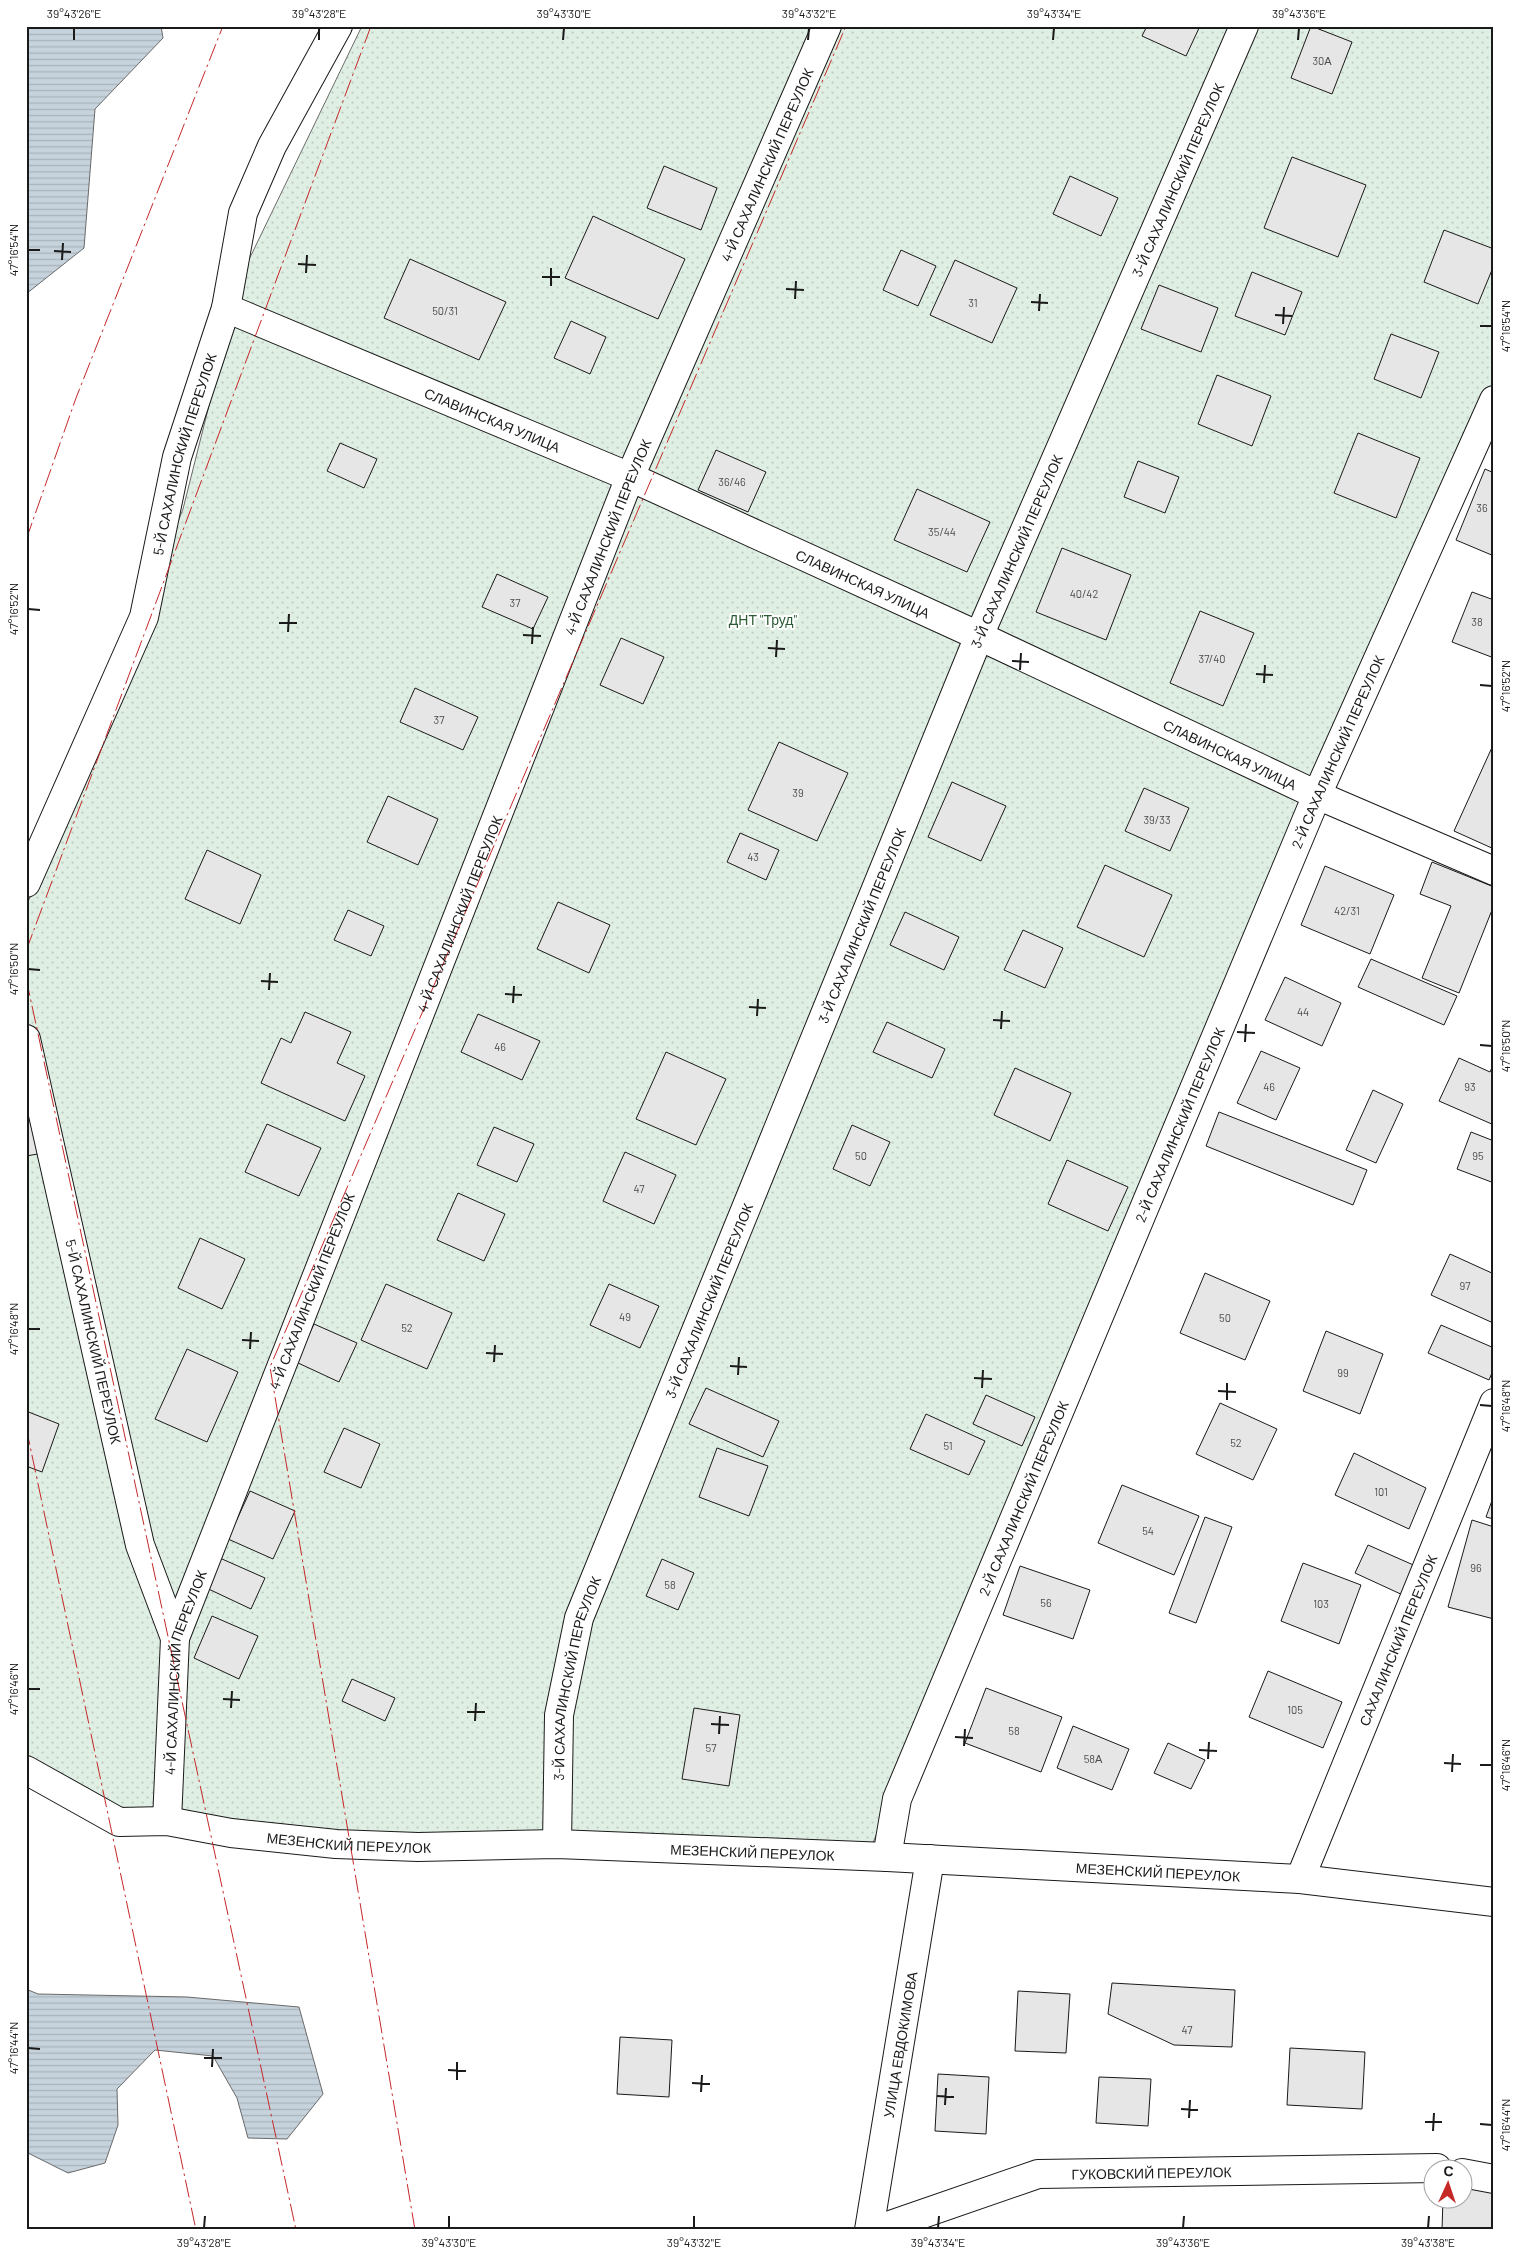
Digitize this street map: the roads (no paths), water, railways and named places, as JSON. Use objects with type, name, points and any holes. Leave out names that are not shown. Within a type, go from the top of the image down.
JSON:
[{"type":"street","name":"5-Й САХАЛИНСКИЙ ПЕРЕУЛОК","points":[[26,883],[144,617],[177,457],[226,308],[243,213],[272,146],[338,26]]},
{"type":"street","name":"4-Й САХАЛИНСКИЙ ПЕРЕУЛОК","points":[[167,1821],[175,1638],[630,476],[827,26]]},
{"type":"street","name":"3-Й САХАЛИНСКИЙ ПЕРЕУЛОК","points":[[558,1844],[559,1715],[578,1618],[979,636],[1244,26]]},
{"type":"street","name":"СЛАВИНСКАЯ УЛИЦА","points":[[226,308],[630,476],[979,636],[1317,796],[1494,870]]},
{"type":"street","name":"2-Й САХАЛИНСКИЙ ПЕРЕУЛОК","points":[[887,1857],[897,1799],[1317,796],[1494,400]]},
{"type":"street","name":"5-Й САХАЛИНСКИЙ ПЕРЕУЛОК","points":[[26,1039],[140,1545],[175,1638]]},
{"type":"street","name":"САХАЛИНСКИЙ ПЕРЕУЛОК","points":[[1300,1878],[1494,1403]]},
{"type":"street","name":"МЕЗЕНСКИЙ ПЕРЕУЛОК","points":[[26,1770],[119,1822],[167,1821],[231,1833],[336,1844],[418,1846],[558,1844],[930,1859],[1300,1878],[1494,1902]]},
{"type":"street","name":"УЛИЦА ЕВДОКИМОВА","points":[[869,2230],[930,1859]]},
{"type":"street","name":"ГУКОВСКИЙ ПЕРЕУЛОК","points":[[876,2230],[1038,2174],[1422,2168]]},
{"type":"street","points":[[1472,2175],[1494,2179]]},
{"type":"park label","name":"ДНТ \"Труд\"","points":[[763,619]]}]
